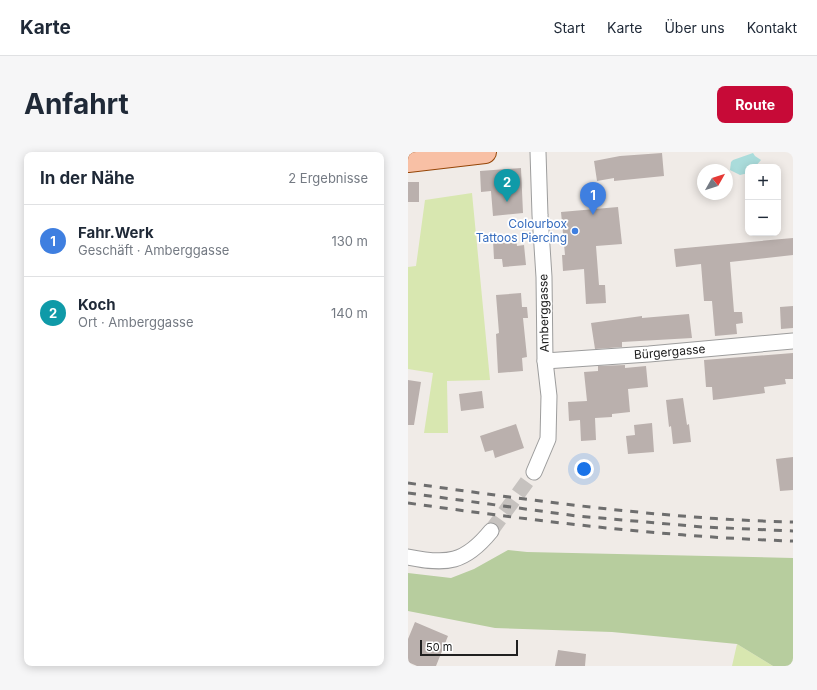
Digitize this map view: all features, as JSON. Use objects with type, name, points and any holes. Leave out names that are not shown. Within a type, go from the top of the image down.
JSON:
[{"type":"main road","points":[[409,158],[485,152]]},
{"type":"street","name":"Amberggasse","points":[[534,472],[548,439],[549,396],[545,361],[544,277],[538,152]]},
{"type":"street","name":"Bürgergasse","points":[[545,361],[793,341]]},
{"type":"street","points":[[408,557],[427,560],[452,560],[465,555],[475,548],[491,531]]},
{"type":"green space","points":[[472,193],[490,380],[447,381],[448,433],[424,433],[433,373],[408,369],[408,267],[416,266],[425,200]]},
{"type":"green space","points":[[508,550],[527,552],[793,558],[793,666],[773,666],[737,644],[612,632],[495,628],[408,611],[408,573],[451,578],[474,569]]},
{"type":"green space","points":[[737,644],[773,666],[732,666]]},
{"type":"water","points":[[753,153],[761,160],[758,164],[745,164],[745,174],[740,175],[733,172],[733,164],[731,164],[733,160]]},
{"type":"building","points":[[662,153],[664,176],[614,181],[614,178],[597,181],[594,161],[620,156]]},
{"type":"building","points":[[521,168],[523,213],[493,216],[491,191],[481,192],[480,171]]},
{"type":"building","points":[[408,182],[419,182],[419,202],[408,202]]},
{"type":"building","points":[[618,207],[622,244],[596,246],[599,285],[605,285],[606,303],[586,304],[584,269],[563,271],[562,255],[565,255],[561,212]]},
{"type":"building","points":[[516,238],[517,246],[524,245],[526,265],[503,267],[502,259],[494,259],[493,240]]},
{"type":"building","points":[[793,238],[793,255],[730,262],[734,312],[742,312],[743,323],[736,324],[737,334],[715,336],[712,301],[704,301],[701,264],[676,267],[674,249]]},
{"type":"building","points":[[521,293],[522,307],[527,307],[528,318],[523,318],[527,357],[522,358],[523,371],[498,373],[496,334],[499,333],[496,295]]},
{"type":"building","points":[[793,306],[793,328],[781,329],[780,307]]},
{"type":"building","points":[[689,314],[692,338],[622,342],[622,347],[595,349],[591,323],[642,316],[642,318]]},
{"type":"building","points":[[793,353],[793,379],[785,379],[786,384],[764,387],[765,393],[713,400],[712,387],[706,387],[704,360]]},
{"type":"building","points":[[625,365],[625,368],[646,366],[648,387],[628,389],[630,412],[612,414],[612,417],[595,418],[596,440],[581,441],[580,420],[569,421],[568,402],[587,401],[584,372],[598,371],[598,366]]},
{"type":"building","points":[[408,380],[421,382],[414,425],[408,425]]},
{"type":"building","points":[[482,391],[484,408],[461,411],[459,394]]},
{"type":"building","points":[[683,398],[687,425],[689,424],[691,442],[673,444],[671,426],[669,427],[666,400]]},
{"type":"building","points":[[652,423],[654,452],[628,454],[626,436],[635,435],[634,425]]},
{"type":"building","points":[[516,424],[524,448],[495,458],[493,450],[485,452],[480,436]]},
{"type":"building","points":[[793,457],[793,490],[780,491],[776,459]]},
{"type":"building","points":[[415,622],[448,636],[436,666],[417,666],[408,662],[408,639]]},
{"type":"building","points":[[558,650],[586,654],[585,666],[555,666]]},
{"type":"tunnel","points":[[491,531],[534,472]]},
{"type":"railway","points":[[408,483],[648,513],[793,522]]},
{"type":"railway","points":[[408,493],[577,516],[703,527],[793,531]]},
{"type":"railway","points":[[408,503],[504,516],[648,532],[793,541]]},
{"type":"place","name":"Koch","points":[[507,202]]},
{"type":"place","name":"Fahr.Werk","points":[[593,215]]},
{"type":"place","name":"Colourbox Tattoos Piercing","points":[[575,231]]}]
